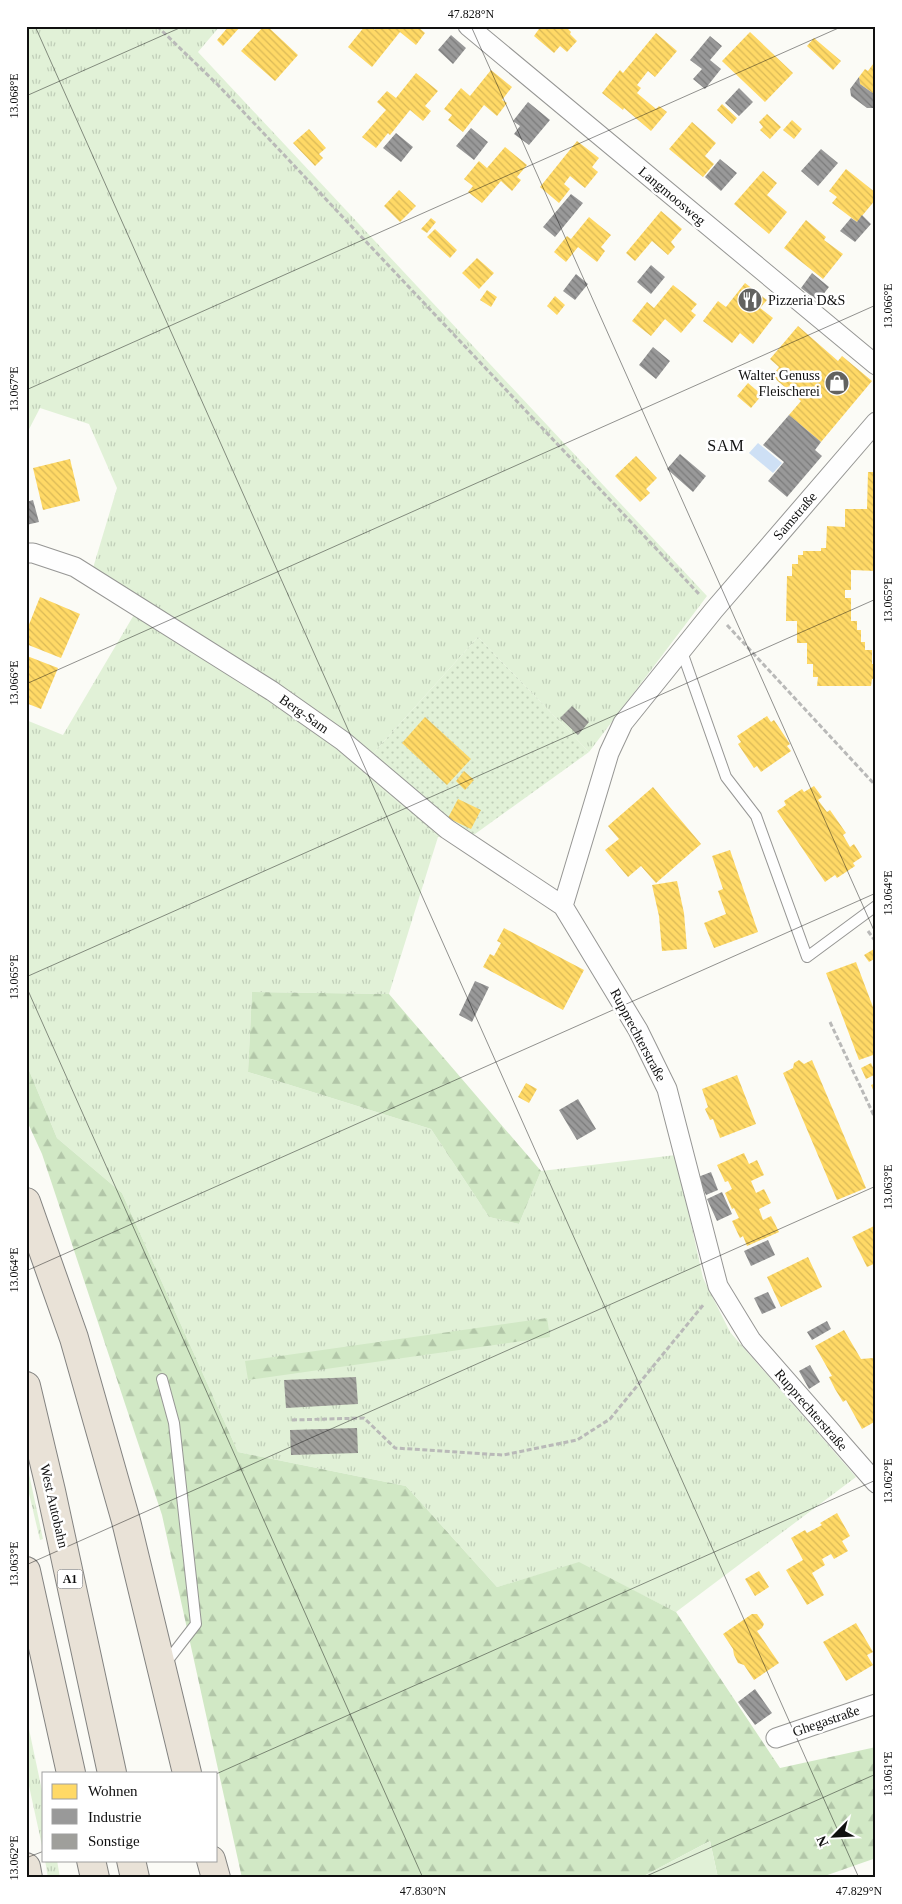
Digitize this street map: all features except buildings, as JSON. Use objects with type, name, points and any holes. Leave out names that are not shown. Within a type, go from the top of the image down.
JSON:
[{"type":"highway","points":[[26,1202],[74,1338],[126,1521],[186,1772]]},
{"type":"highway","name":"West Autobahn","points":[[26,1386],[51,1490],[112,1772]]},
{"type":"highway","points":[[26,1571],[71,1772]]},
{"type":"highway","points":[[91,1862],[95,1878]]},
{"type":"highway","points":[[212,1862],[216,1878]]},
{"type":"highway","points":[[26,1867],[28,1878]]},
{"type":"street","name":"Langmoosweg","points":[[468,26],[640,170],[874,361]]},
{"type":"street","name":"Samstraße","points":[[714,610],[876,422]]},
{"type":"street","name":"Berg-Sam","points":[[26,553],[75,567],[272,691],[343,741],[447,829],[563,906]]},
{"type":"street","points":[[563,906],[609,754],[622,723],[714,610]]},
{"type":"street","name":"Rupprechterstraße","points":[[563,906],[638,1030],[667,1089],[718,1286],[751,1340],[876,1483]]},
{"type":"street","name":"Ghegastraße","points":[[776,1738],[876,1704]]},
{"type":"lane","points":[[681,649],[726,777],[756,816],[807,957],[876,906]]},
{"type":"lane","points":[[161,1669],[196,1624],[174,1423],[162,1379]]},
{"type":"path","points":[[157,26],[218,85],[714,610],[876,786]]},
{"type":"path","points":[[830,1022],[876,1120]]},
{"type":"path","points":[[292,1420],[364,1418],[395,1448],[503,1455],[577,1440],[610,1419],[718,1286]]},
{"type":"green space","points":[[26,26],[220,26],[198,52],[707,596],[589,752],[478,637],[359,769],[438,837],[389,994],[252,992],[248,1072],[431,1129],[489,1217],[519,1224],[541,1171],[676,1155],[703,1278],[730,1332],[856,1477],[676,1612],[579,1563],[497,1587],[406,1486],[238,1452],[122,1193],[57,1138],[26,1063],[26,720],[63,735],[135,613],[93,568],[117,488],[89,424],[40,408],[26,435]]},
{"type":"green space","points":[[478,637],[589,752],[475,834],[438,837],[359,769]]},
{"type":"green space","points":[[252,992],[389,994],[541,1171],[519,1224],[489,1217],[431,1129],[248,1072]]},
{"type":"green space","points":[[26,1063],[57,1138],[122,1193],[238,1452],[406,1486],[497,1587],[579,1562],[676,1612],[780,1768],[876,1747],[876,1858],[819,1878],[718,1878],[710,1841],[640,1878],[242,1878],[162,1515],[42,1154],[26,1119]]},
{"type":"green space","points":[[547,1318],[550,1337],[248,1380],[245,1361]]},
{"type":"green space","points":[[26,1460],[43,1539],[40,1540],[26,1481]]},
{"type":"green space","points":[[26,1715],[42,1791],[42,1846],[26,1772]]},
{"type":"green space","points":[[710,1841],[718,1878],[640,1878]]},
{"type":"green space","points":[[45,1862],[57,1862],[60,1878],[48,1878]]},
{"type":"water","points":[[758,443],[782,463],[773,473],[749,453]]},
{"type":"place","name":"Pizzeria D&S","points":[[750,300]]},
{"type":"place","name":"Walter Genuss Fleischerei","points":[[837,383]]},
{"type":"district","name":"SAM","points":[[726,445]]}]
